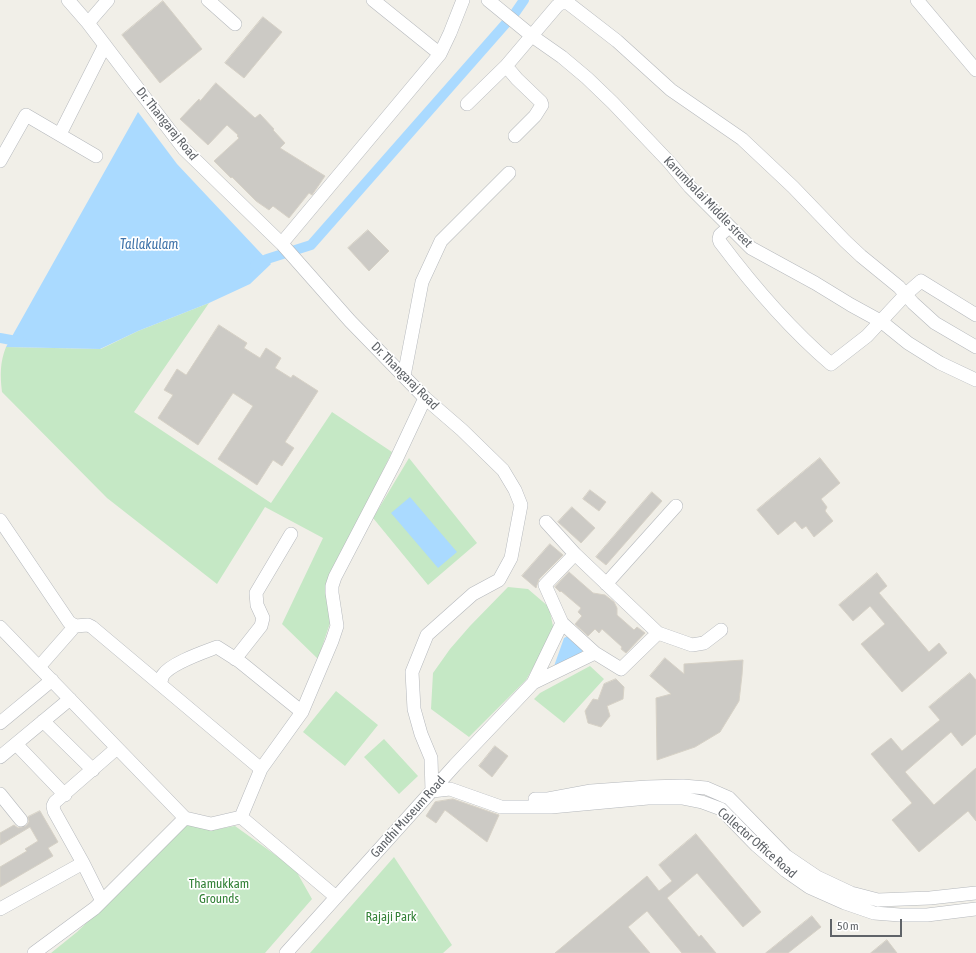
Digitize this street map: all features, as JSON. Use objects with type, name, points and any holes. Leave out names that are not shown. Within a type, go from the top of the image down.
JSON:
[{"type":"street","name":"Dr. Thangaraj Road","points":[[68,0],[88,23],[184,149],[282,243],[350,321],[425,398],[462,430],[503,470],[515,490],[521,505],[511,558],[499,580],[473,594],[427,635],[412,672],[414,709],[420,734],[431,758],[432,791]]},
{"type":"street","points":[[88,23],[108,0]]},
{"type":"street","points":[[208,0],[235,24]]},
{"type":"street","points":[[373,0],[440,54]]},
{"type":"street","points":[[282,243],[440,54],[463,0]]},
{"type":"street","name":"Karumbalai Middle street","points":[[488,0],[587,78],[670,162],[690,187],[751,248],[882,322],[908,343],[940,363],[976,380]]},
{"type":"street","points":[[917,0],[976,70]]},
{"type":"street","points":[[467,104],[506,66],[561,3],[568,3],[617,41],[672,90],[742,138],[845,242],[899,287],[935,323],[976,347]]},
{"type":"street","points":[[60,134],[105,45]]},
{"type":"street","points":[[506,66],[517,80],[541,102],[542,105],[535,116],[515,136]]},
{"type":"street","points":[[0,160],[26,115],[96,156]]},
{"type":"street","points":[[404,376],[422,282],[442,241],[509,173]]},
{"type":"street","points":[[729,227],[720,235],[720,242],[760,293],[796,331],[831,364],[867,336],[921,280],[976,315]]},
{"type":"street","points":[[241,817],[261,768],[302,712],[336,626],[332,593],[332,586],[335,577],[395,462],[425,398]]},
{"type":"street","points":[[606,584],[676,506]]},
{"type":"street","points":[[0,520],[69,622],[75,626],[88,625],[92,627],[261,768]]},
{"type":"street","points":[[546,522],[575,554],[658,633],[692,645],[704,643],[720,630]]},
{"type":"street","points":[[236,659],[261,626],[263,618],[257,605],[256,593],[291,534]]},
{"type":"street","points":[[575,554],[545,585],[562,623],[595,653],[621,669],[658,633]]},
{"type":"street","name":"Gandhi Museum Road","points":[[286,953],[455,765],[533,683],[562,623]]},
{"type":"street","points":[[39,667],[75,626]]},
{"type":"street","points":[[2,632],[52,680],[184,818],[211,824],[241,817]]},
{"type":"street","points":[[160,684],[163,675],[170,669],[192,656],[217,647],[236,659],[302,712]]},
{"type":"street","name":"Gandhi Museum Road","points":[[533,683],[595,653]]},
{"type":"street","points":[[0,723],[52,680]]},
{"type":"street","points":[[0,757],[70,699]]},
{"type":"street","points":[[43,722],[93,770]]},
{"type":"street","points":[[16,744],[65,795]]},
{"type":"street","points":[[102,901],[83,862],[54,811],[53,806],[55,802],[65,795],[117,748]]},
{"type":"street","name":"Collector Office Road","points":[[485,801],[507,798],[548,799],[592,791],[647,787],[683,786],[706,788],[729,798],[786,856],[817,877],[851,893],[878,900],[930,898],[976,893]]},
{"type":"street","name":"Collector Office Road","points":[[432,791],[450,789],[501,807],[551,807],[648,798],[682,798],[702,802],[721,809],[756,846],[786,871],[809,887],[845,903],[874,913],[900,915],[927,915],[976,909]]},
{"type":"street","points":[[0,794],[21,820]]},
{"type":"street","points":[[241,817],[336,897]]},
{"type":"street","points":[[34,953],[86,916],[184,818]]},
{"type":"street","points":[[0,910],[83,862]]},
{"type":"green space","points":[[209,303],[134,412],[271,503],[332,412],[392,452],[327,584],[330,623],[318,659],[282,624],[323,538],[265,507],[217,584],[107,498],[2,392],[1,369],[6,347],[101,349],[138,331]]},
{"type":"green space","points":[[409,458],[477,543],[428,585],[373,518]]},
{"type":"green space","points":[[508,587],[528,589],[549,607],[554,631],[526,680],[469,737],[431,709],[433,673],[450,649],[470,626]]},
{"type":"green space","points":[[590,666],[604,679],[564,723],[534,699],[540,693]]},
{"type":"green space","points":[[336,691],[378,725],[345,766],[303,732]]},
{"type":"green space","points":[[384,739],[418,776],[399,794],[364,757]]},
{"type":"green space","name":"Thamukkam Grounds","points":[[188,824],[213,830],[235,826],[295,869],[312,899],[265,953],[51,953],[77,932]]},
{"type":"green space","name":"Rajaji Park","points":[[394,857],[452,945],[443,953],[310,953]]},
{"type":"water","name":"Tallakulam","points":[[138,112],[177,164],[271,264],[250,284],[209,303],[138,331],[100,349],[6,347]]},
{"type":"water","points":[[410,497],[457,552],[438,568],[391,513]]},
{"type":"water","points":[[568,636],[582,647],[582,653],[553,669],[564,638]]},
{"type":"building","points":[[163,1],[202,49],[160,83],[122,35]]},
{"type":"building","points":[[263,17],[282,32],[244,78],[225,63]]},
{"type":"building","points":[[216,83],[255,118],[260,114],[285,143],[280,148],[325,176],[312,195],[309,193],[289,218],[273,206],[269,210],[256,201],[214,161],[239,138],[237,136],[238,135],[227,125],[208,145],[180,119],[199,99],[200,101]]},
{"type":"building","points":[[368,230],[389,251],[369,271],[348,248]]},
{"type":"building","points":[[219,325],[247,343],[244,348],[260,358],[266,348],[281,358],[275,368],[291,378],[293,375],[318,391],[285,442],[294,448],[282,466],[273,460],[257,485],[218,459],[253,406],[233,393],[198,445],[158,418],[173,395],[164,390],[177,369],[186,375]]},
{"type":"building","points":[[820,458],[840,483],[821,499],[827,507],[825,511],[833,521],[814,537],[806,526],[802,529],[795,521],[778,535],[757,510]]},
{"type":"building","points":[[590,490],[606,502],[599,511],[583,499]]},
{"type":"building","points":[[652,492],[662,501],[606,565],[596,557]]},
{"type":"building","points":[[572,507],[595,528],[581,543],[558,522]]},
{"type":"building","points":[[550,544],[563,555],[539,579],[536,588],[522,576]]},
{"type":"building","points":[[569,572],[593,593],[605,595],[614,602],[617,608],[617,615],[634,630],[637,627],[645,633],[626,653],[621,649],[622,647],[602,629],[599,633],[595,629],[588,636],[575,624],[582,616],[578,612],[581,608],[555,587]]},
{"type":"building","points":[[877,573],[887,586],[879,593],[929,652],[939,643],[947,653],[902,692],[861,644],[885,624],[870,606],[853,621],[839,605]]},
{"type":"building","points":[[665,658],[684,674],[684,664],[743,660],[742,675],[739,701],[720,732],[695,747],[657,760],[656,698],[671,694],[650,676]]},
{"type":"building","points":[[970,673],[976,680],[976,734],[962,746],[951,732],[905,772],[934,805],[976,768],[976,821],[968,811],[919,852],[892,820],[912,803],[871,754],[891,738],[902,751],[940,720],[929,707]]},
{"type":"building","points":[[616,679],[624,687],[623,699],[607,706],[610,716],[601,727],[588,723],[585,711],[593,699],[598,700],[604,684]]},
{"type":"building","points":[[495,746],[508,756],[492,777],[479,766]]},
{"type":"building","points":[[453,799],[499,815],[487,842],[445,810],[436,823],[426,816],[435,802]]},
{"type":"building","points":[[40,811],[58,842],[48,848],[53,856],[0,887],[0,867],[27,851],[25,849],[38,841],[30,827],[0,845],[0,833],[14,825],[18,828],[26,826],[29,822],[28,817]]},
{"type":"building","points":[[696,834],[761,912],[743,927],[697,873],[667,898],[699,937],[701,935],[716,953],[682,953],[647,911],[628,927],[650,953],[555,953],[647,876],[659,891],[672,881],[659,865]]},
{"type":"building","points":[[812,916],[821,927],[788,953],[766,953]]},
{"type":"building","points":[[887,940],[897,953],[871,953]]},
{"type":"waterway","points":[[255,265],[267,259],[311,245],[515,13],[524,0]]},
{"type":"waterway","points":[[0,338],[22,342]]}]
